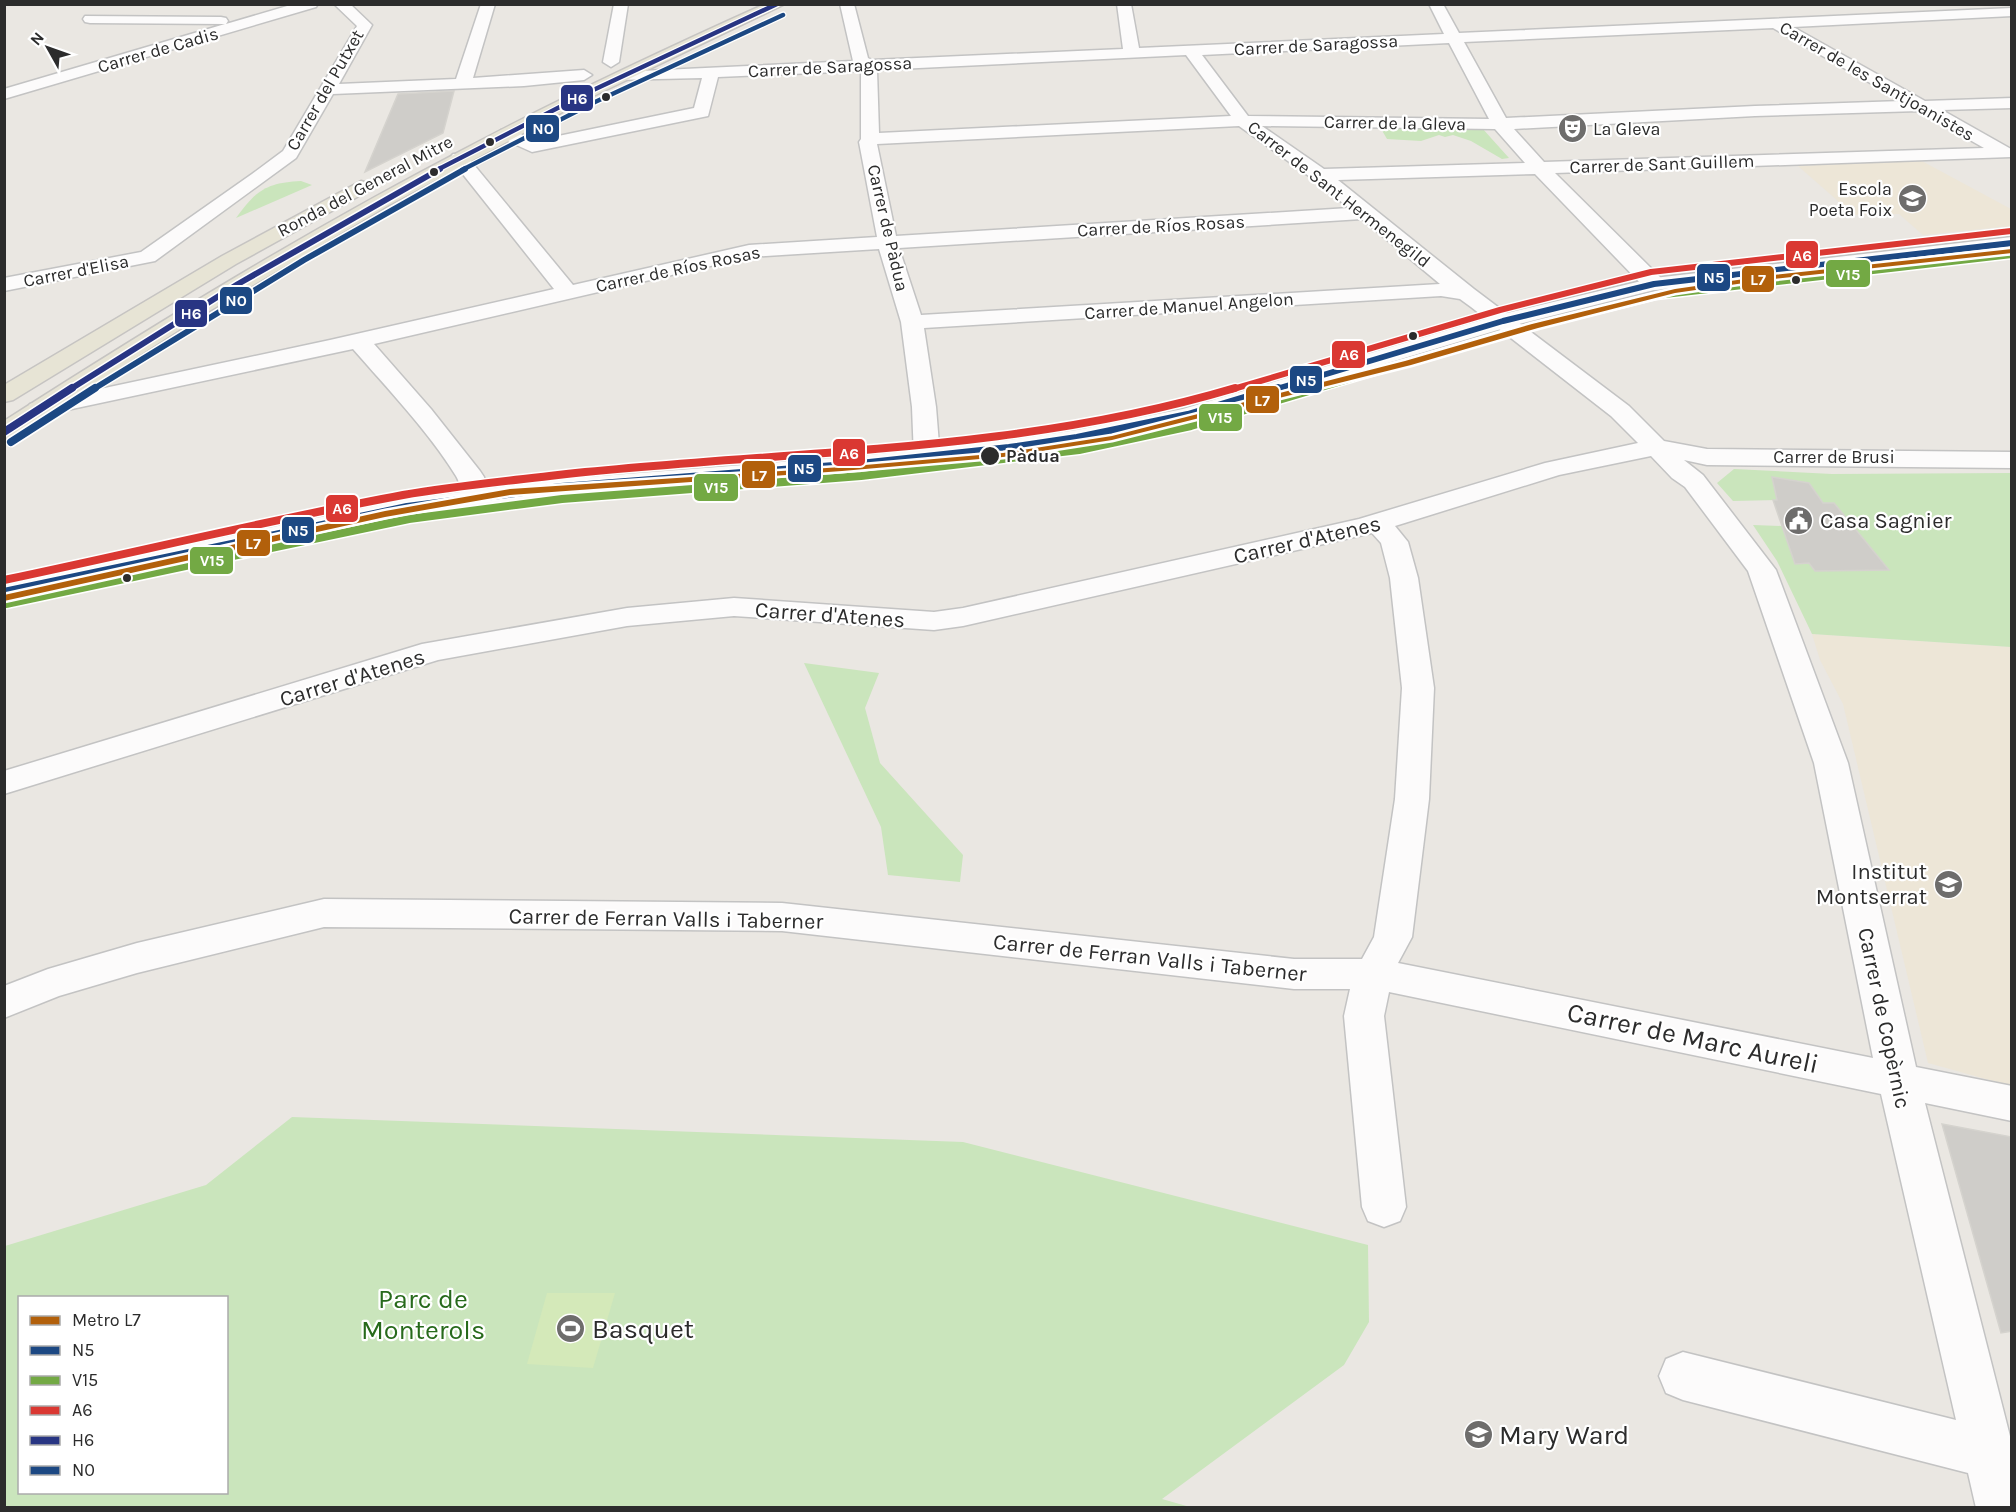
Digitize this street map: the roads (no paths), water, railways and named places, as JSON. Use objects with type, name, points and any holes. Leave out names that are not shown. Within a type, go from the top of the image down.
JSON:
[{"type":"main road","points":[[652,44],[741,4]]},
{"type":"main road","name":"Ronda del General Mitre","points":[[4,432],[452,147],[507,134],[620,77],[778,4]]},
{"type":"main road","points":[[537,98],[632,53]]},
{"type":"main road","name":"Ronda del General Mitre","points":[[4,395],[229,260],[378,178]]},
{"type":"main road","points":[[4,417],[39,409]]},
{"type":"street","points":[[106,4],[90,19],[253,22]]},
{"type":"street","name":"Carrer de Cadis","points":[[4,94],[311,4]]},
{"type":"street","name":"Carrer del Putxet","points":[[148,257],[290,154],[364,25],[341,4]]},
{"type":"street","points":[[461,83],[465,78],[488,4]]},
{"type":"street","points":[[611,62],[621,4]]},
{"type":"street","name":"Carrer de Pàdua","points":[[847,4],[861,61],[869,65],[870,139],[868,142],[889,242],[912,322],[924,407],[927,457]]},
{"type":"street","points":[[1124,4],[1131,54]]},
{"type":"street","points":[[1436,4],[1500,124],[1539,168],[1654,284]]},
{"type":"street","name":"Carrer de les Santjoanistes","points":[[1751,9],[2008,155]]},
{"type":"street","name":"Carrer de Saragossa","points":[[620,77],[2012,12]]},
{"type":"street","name":"Carrer de Sant Hermenegild","points":[[1191,51],[1244,121],[1320,175],[1466,294],[1503,321]]},
{"type":"street","points":[[507,134],[532,147],[702,112],[711,73]]},
{"type":"street","points":[[328,89],[524,81],[584,75]]},
{"type":"street","name":"Carrer de la Gleva","points":[[870,139],[1244,121],[1500,124],[1544,120],[1919,104],[2012,103]]},
{"type":"street","points":[[452,147],[567,292]]},
{"type":"street","name":"Carrer de Sant Guillem","points":[[1320,175],[2008,155]]},
{"type":"street","name":"Carrer de Ríos Rosas","points":[[39,409],[307,352],[749,251],[1365,213]]},
{"type":"street","points":[[4,592],[396,510],[475,496],[640,479],[927,457],[1077,438],[1188,415],[1503,321],[1654,284],[2012,243]]},
{"type":"street","name":"Carrer d'Elisa","points":[[4,285],[148,257]]},
{"type":"street","name":"Carrer de Manuel Angelon","points":[[912,322],[1442,290],[1466,294]]},
{"type":"street","name":"Carrer de Copèrnic","points":[[1503,321],[1620,411],[1681,472],[1694,481],[1762,570],[1831,763],[1888,1037],[2002,1508]]},
{"type":"street","points":[[357,339],[422,414],[471,477],[475,496]]},
{"type":"street","name":"Carrer de Brusi","points":[[1657,447],[1707,457],[2012,460]]},
{"type":"street","name":"Carrer d'Atenes","points":[[4,783],[433,651],[627,617],[734,607],[934,621],[963,617],[1378,523],[1554,468],[1657,447]]},
{"type":"street","points":[[1378,523],[1394,542],[1404,578],[1418,688],[1412,799],[1393,937],[1373,974],[1364,1016],[1383,1207]]},
{"type":"street","name":"Carrer de Ferran Valls i Taberner","points":[[4,1003],[48,984],[104,968],[324,913],[782,916],[1294,974],[1373,974]]},
{"type":"street","name":"Carrer de Marc Aureli","points":[[1373,974],[1429,983],[2012,1104]]},
{"type":"street","points":[[1683,1376],[1990,1454]]},
{"type":"metro line","name":"L7","points":[[4,598],[385,514],[510,492],[842,469],[1003,455],[1112,438],[1408,363],[1535,326],[1675,291],[1765,278],[2012,251]]},
{"type":"place","name":"La Gleva","points":[[1572,129]]},
{"type":"place","name":"Escola Poeta Foix","points":[[1913,199]]},
{"type":"place","name":"Pàdua","points":[[990,456]]},
{"type":"place","name":"Casa Sagnier","points":[[1799,520]]},
{"type":"place","name":"Institut Montserrat","points":[[1948,884]]},
{"type":"place","name":"Basquet","points":[[571,1329]]},
{"type":"place","name":"Mary Ward","points":[[1478,1435]]},
{"type":"park label","name":"Parc de Monterols","points":[[423,1314]]}]
